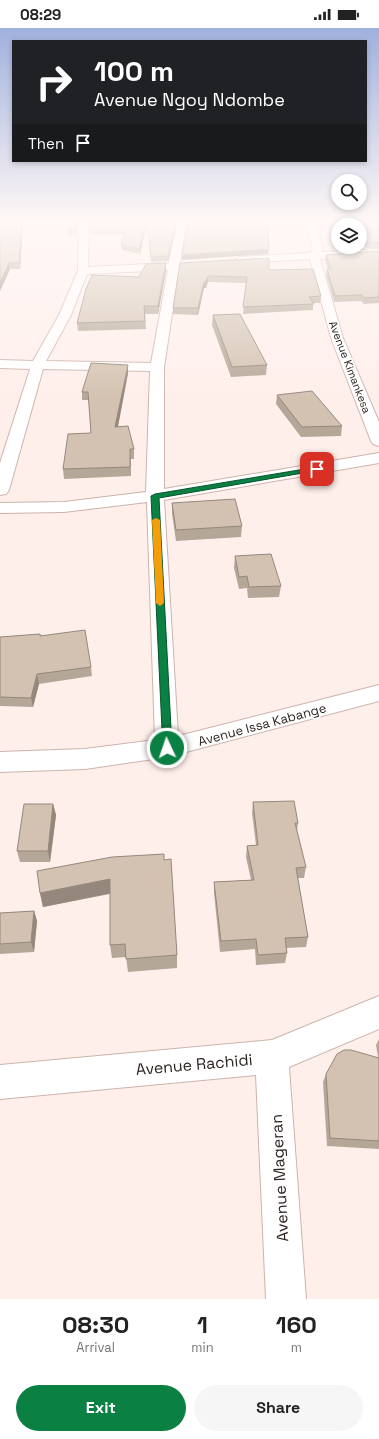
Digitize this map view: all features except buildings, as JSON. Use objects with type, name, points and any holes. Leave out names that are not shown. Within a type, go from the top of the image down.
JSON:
[{"type":"street","points":[[0,490],[38,364],[65,315],[80,281]]},
{"type":"street","points":[[167,748],[155,496],[157,367],[174,281]]},
{"type":"street","name":"Avenue Kimankesa","points":[[321,281],[337,338],[379,441]]},
{"type":"street","points":[[0,364],[157,367]]},
{"type":"street","points":[[0,508],[64,507],[155,496],[379,458]]},
{"type":"street","name":"Avenue Issa Kabange","points":[[0,762],[85,759],[167,748],[379,693]]},
{"type":"street","name":"Avenue Rachidi","points":[[0,1082],[272,1057],[345,1028],[379,1012]]},
{"type":"street","name":"Avenue Mageran","points":[[272,1057],[286,1299]]},
{"type":"slow traffic","points":[[156,520],[160,603]]},
{"type":"route","points":[[167,748],[155,496],[317,469]]}]
